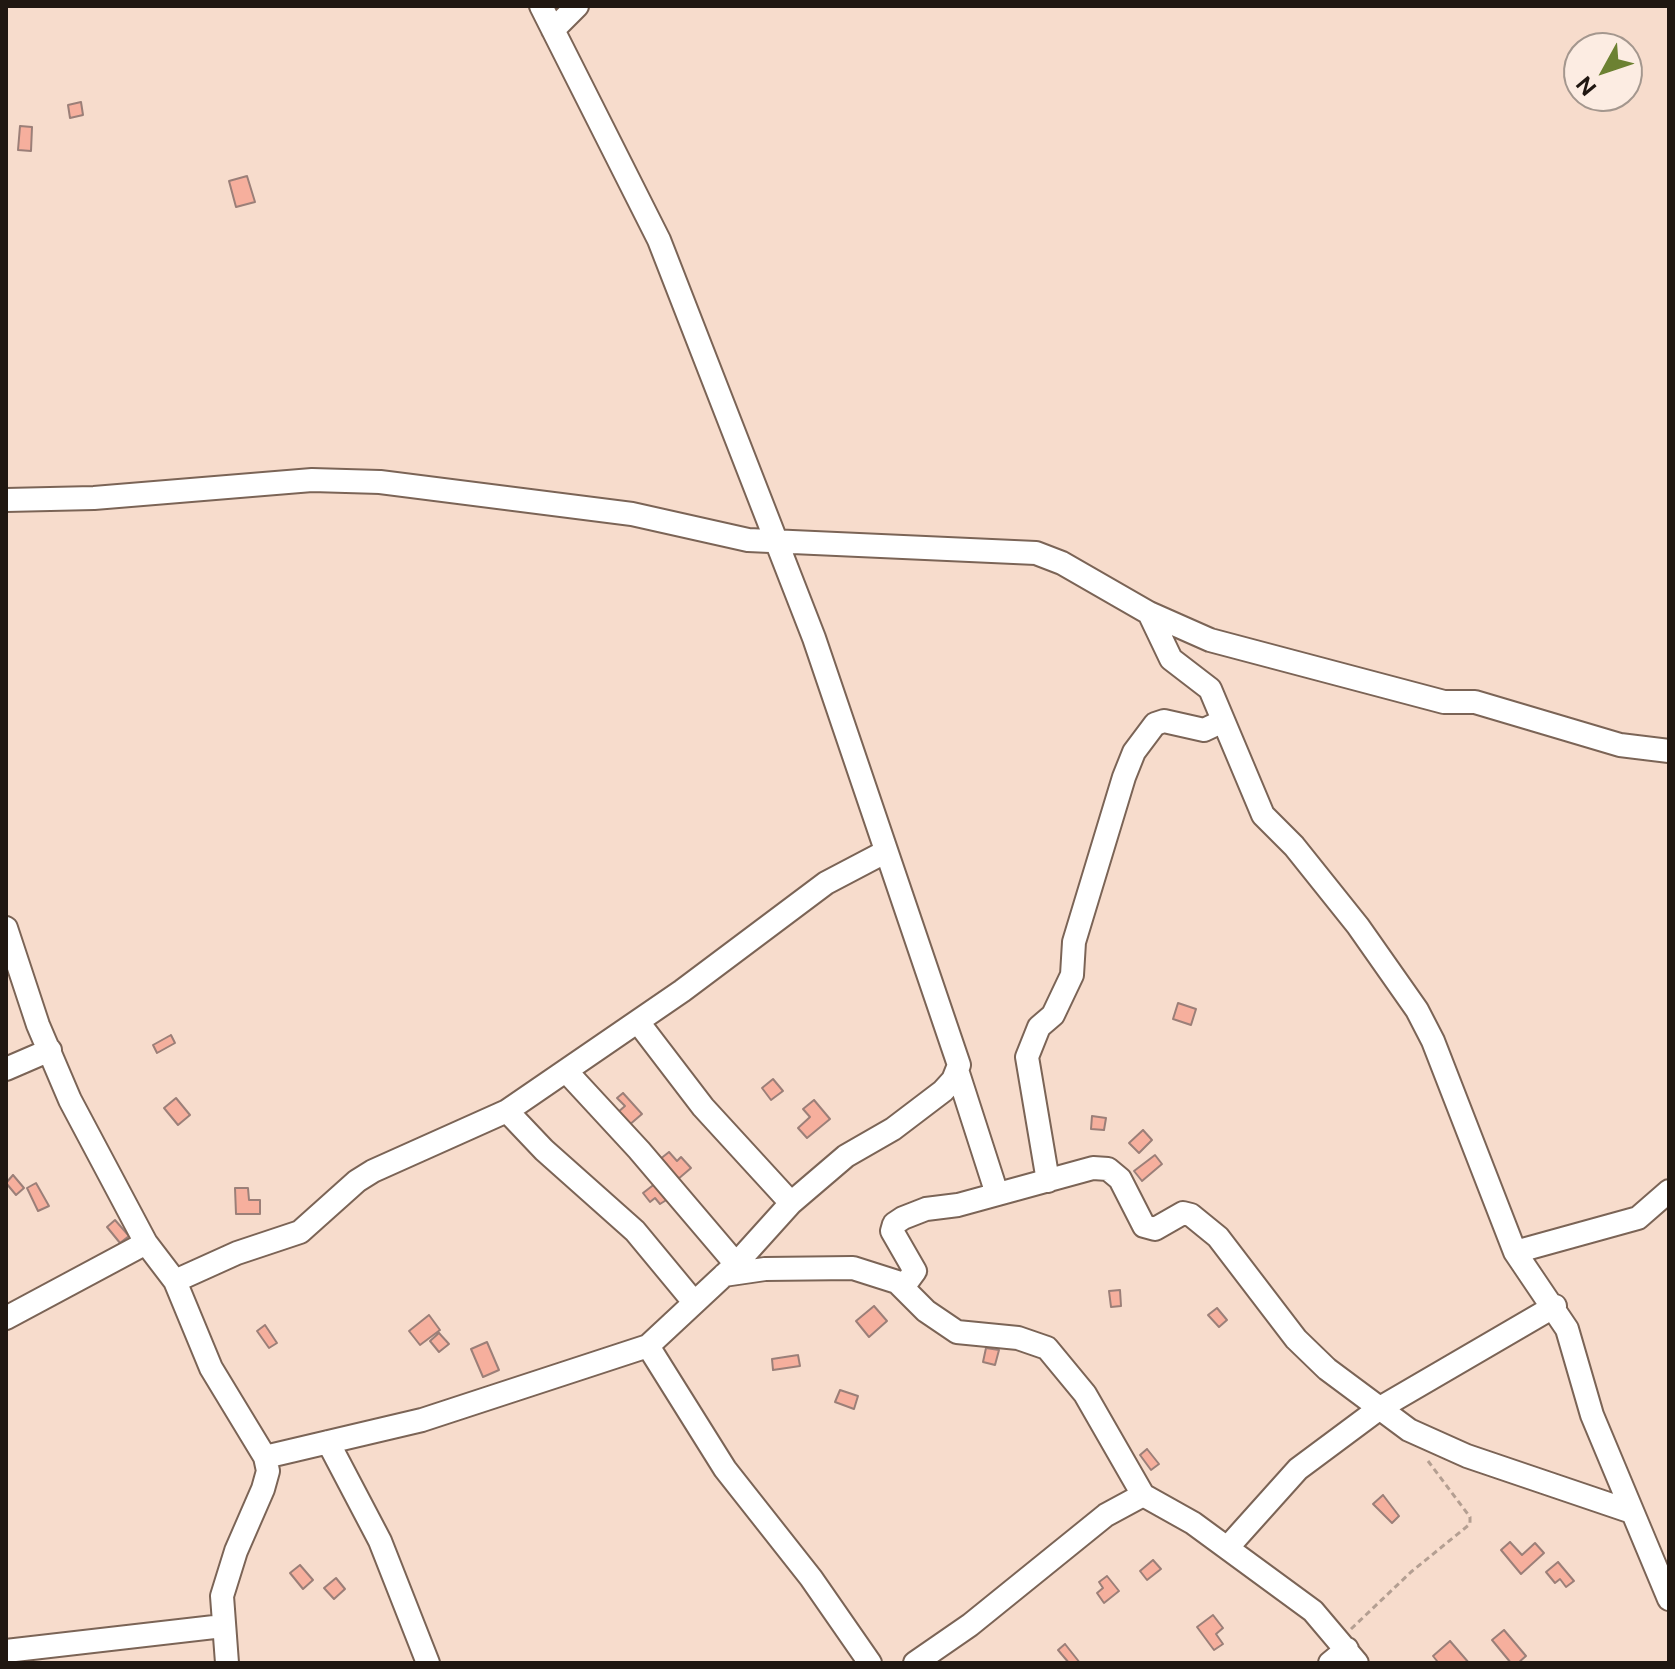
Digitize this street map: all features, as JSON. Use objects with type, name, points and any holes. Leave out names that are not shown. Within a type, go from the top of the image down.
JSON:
[{"type":"street","points":[[265,1457],[422,1420],[648,1346],[693,1301],[730,1270],[791,1203],[846,1156],[893,1129],[927,1104],[953,1080],[959,1065],[951,1031],[885,852],[814,638],[659,240],[541,6]]},
{"type":"street","points":[[553,30],[577,6]]},
{"type":"street","points":[[6,500],[94,498],[312,480],[380,482],[632,514],[748,540],[1036,553],[1062,563],[1149,613],[1210,640],[1330,675],[1444,702],[1467,700],[1620,745],[1666,752]]},
{"type":"street","points":[[1149,613],[1171,659],[1210,689],[1263,815],[1294,846],[1358,926],[1417,1010],[1433,1041],[1515,1252],[1555,1306],[1567,1329],[1592,1415],[1650,1547],[1669,1599]]},
{"type":"street","points":[[1048,1181],[1027,1057],[1039,1027],[1053,1015],[1072,975],[1074,942],[1124,777],[1134,752],[1155,724],[1164,721],[1204,730],[1223,721]]},
{"type":"street","points":[[175,1281],[237,1253],[300,1232],[357,1181],[373,1171],[507,1111],[638,1022],[801,900],[885,852]]},
{"type":"street","points":[[6,928],[70,1100],[146,1243],[175,1281],[211,1368],[265,1457],[268,1471],[263,1489],[236,1551],[222,1596],[227,1663]]},
{"type":"street","points":[[638,1022],[703,1107],[791,1203]]},
{"type":"street","points":[[6,1069],[50,1050]]},
{"type":"street","points":[[957,1070],[997,1194]]},
{"type":"street","points":[[566,1071],[639,1150],[730,1270]]},
{"type":"street","points":[[507,1111],[544,1150],[627,1222],[693,1301]]},
{"type":"street","points":[[904,1286],[914,1266],[892,1231],[894,1224],[926,1209],[958,1205],[1093,1168],[1108,1169],[1120,1179],[1133,1212],[1149,1230],[1183,1213],[1191,1215],[1218,1237],[1296,1339],[1327,1369],[1409,1430],[1467,1456],[1632,1512]]},
{"type":"street","points":[[1515,1252],[1638,1218],[1669,1191]]},
{"type":"street","points":[[6,1318],[146,1243]]},
{"type":"street","points":[[730,1270],[841,1267],[888,1277],[904,1286],[926,1311],[957,1332],[1018,1338],[1047,1348],[1085,1394],[1143,1495],[1155,1499],[1228,1547],[1313,1611],[1348,1659]]},
{"type":"street","points":[[1228,1547],[1298,1469],[1380,1408],[1555,1306]]},
{"type":"street","points":[[648,1346],[725,1469],[811,1578],[870,1663]]},
{"type":"street","points":[[328,1442],[380,1541],[428,1663]]},
{"type":"street","points":[[915,1663],[970,1625],[1106,1515],[1143,1495]]},
{"type":"street","points":[[6,1651],[223,1626]]},
{"type":"path","points":[[1348,1659],[1350,1636],[1355,1623],[1470,1524],[1470,1517],[1409,1430]]},
{"type":"building","points":[[81,102],[83,115],[70,118],[68,105]]},
{"type":"building","points":[[20,126],[32,127],[31,151],[18,150]]},
{"type":"building","points":[[247,176],[255,202],[236,207],[229,181]]},
{"type":"building","points":[[1178,1003],[1196,1009],[1191,1025],[1173,1019]]},
{"type":"building","points":[[171,1035],[175,1043],[157,1053],[153,1045]]},
{"type":"building","points":[[773,1079],[783,1091],[771,1100],[762,1088]]},
{"type":"building","points":[[623,1093],[642,1114],[628,1126],[617,1113],[625,1106],[617,1098]]},
{"type":"building","points":[[176,1098],[190,1115],[178,1125],[164,1108]]},
{"type":"building","points":[[814,1100],[830,1119],[807,1138],[798,1128],[810,1117],[803,1109]]},
{"type":"building","points":[[1092,1116],[1106,1118],[1104,1130],[1091,1129]]},
{"type":"building","points":[[1143,1130],[1152,1140],[1139,1153],[1129,1143]]},
{"type":"building","points":[[669,1152],[677,1161],[681,1157],[691,1168],[677,1180],[659,1160]]},
{"type":"building","points":[[1155,1155],[1162,1164],[1142,1181],[1134,1171]]},
{"type":"building","points":[[13,1175],[24,1188],[16,1195],[6,1183]]},
{"type":"building","points":[[36,1183],[49,1206],[38,1211],[27,1188]]},
{"type":"building","points":[[656,1183],[668,1199],[660,1204],[655,1198],[650,1202],[643,1193]]},
{"type":"building","points":[[235,1188],[248,1188],[249,1200],[260,1200],[260,1214],[236,1214]]},
{"type":"building","points":[[115,1220],[129,1236],[120,1243],[107,1227]]},
{"type":"building","points":[[1120,1290],[1121,1306],[1111,1307],[1109,1291]]},
{"type":"building","points":[[874,1306],[887,1321],[869,1337],[856,1321]]},
{"type":"building","points":[[1217,1308],[1227,1320],[1219,1327],[1208,1315]]},
{"type":"building","points":[[429,1315],[440,1330],[420,1345],[409,1331]]},
{"type":"building","points":[[265,1325],[277,1343],[269,1348],[257,1331]]},
{"type":"building","points":[[439,1333],[449,1344],[439,1352],[430,1341]]},
{"type":"building","points":[[487,1342],[499,1370],[483,1377],[471,1349]]},
{"type":"building","points":[[986,1348],[999,1350],[995,1365],[983,1362]]},
{"type":"building","points":[[798,1355],[800,1366],[773,1370],[772,1359]]},
{"type":"building","points":[[840,1390],[858,1396],[854,1409],[835,1402]]},
{"type":"building","points":[[1147,1449],[1159,1464],[1151,1470],[1140,1455]]},
{"type":"building","points":[[1383,1495],[1399,1516],[1392,1523],[1373,1504]]},
{"type":"building","points":[[1510,1542],[1522,1555],[1535,1543],[1544,1553],[1521,1574],[1501,1550]]},
{"type":"building","points":[[1153,1560],[1161,1569],[1147,1580],[1140,1571]]},
{"type":"building","points":[[1558,1562],[1574,1581],[1566,1587],[1560,1579],[1555,1583],[1546,1572]]},
{"type":"building","points":[[300,1565],[313,1580],[303,1589],[290,1573]]},
{"type":"building","points":[[1107,1576],[1119,1591],[1104,1603],[1097,1593],[1103,1588],[1099,1582]]},
{"type":"building","points":[[336,1578],[345,1589],[334,1599],[324,1588]]},
{"type":"building","points":[[1213,1615],[1223,1628],[1216,1634],[1223,1644],[1214,1650],[1197,1627]]},
{"type":"building","points":[[1504,1630],[1526,1656],[1518,1663],[1511,1663],[1492,1640]]},
{"type":"building","points":[[1450,1641],[1469,1663],[1434,1663],[1437,1661],[1433,1656]]},
{"type":"building","points":[[1065,1644],[1080,1663],[1069,1663],[1058,1650]]}]
